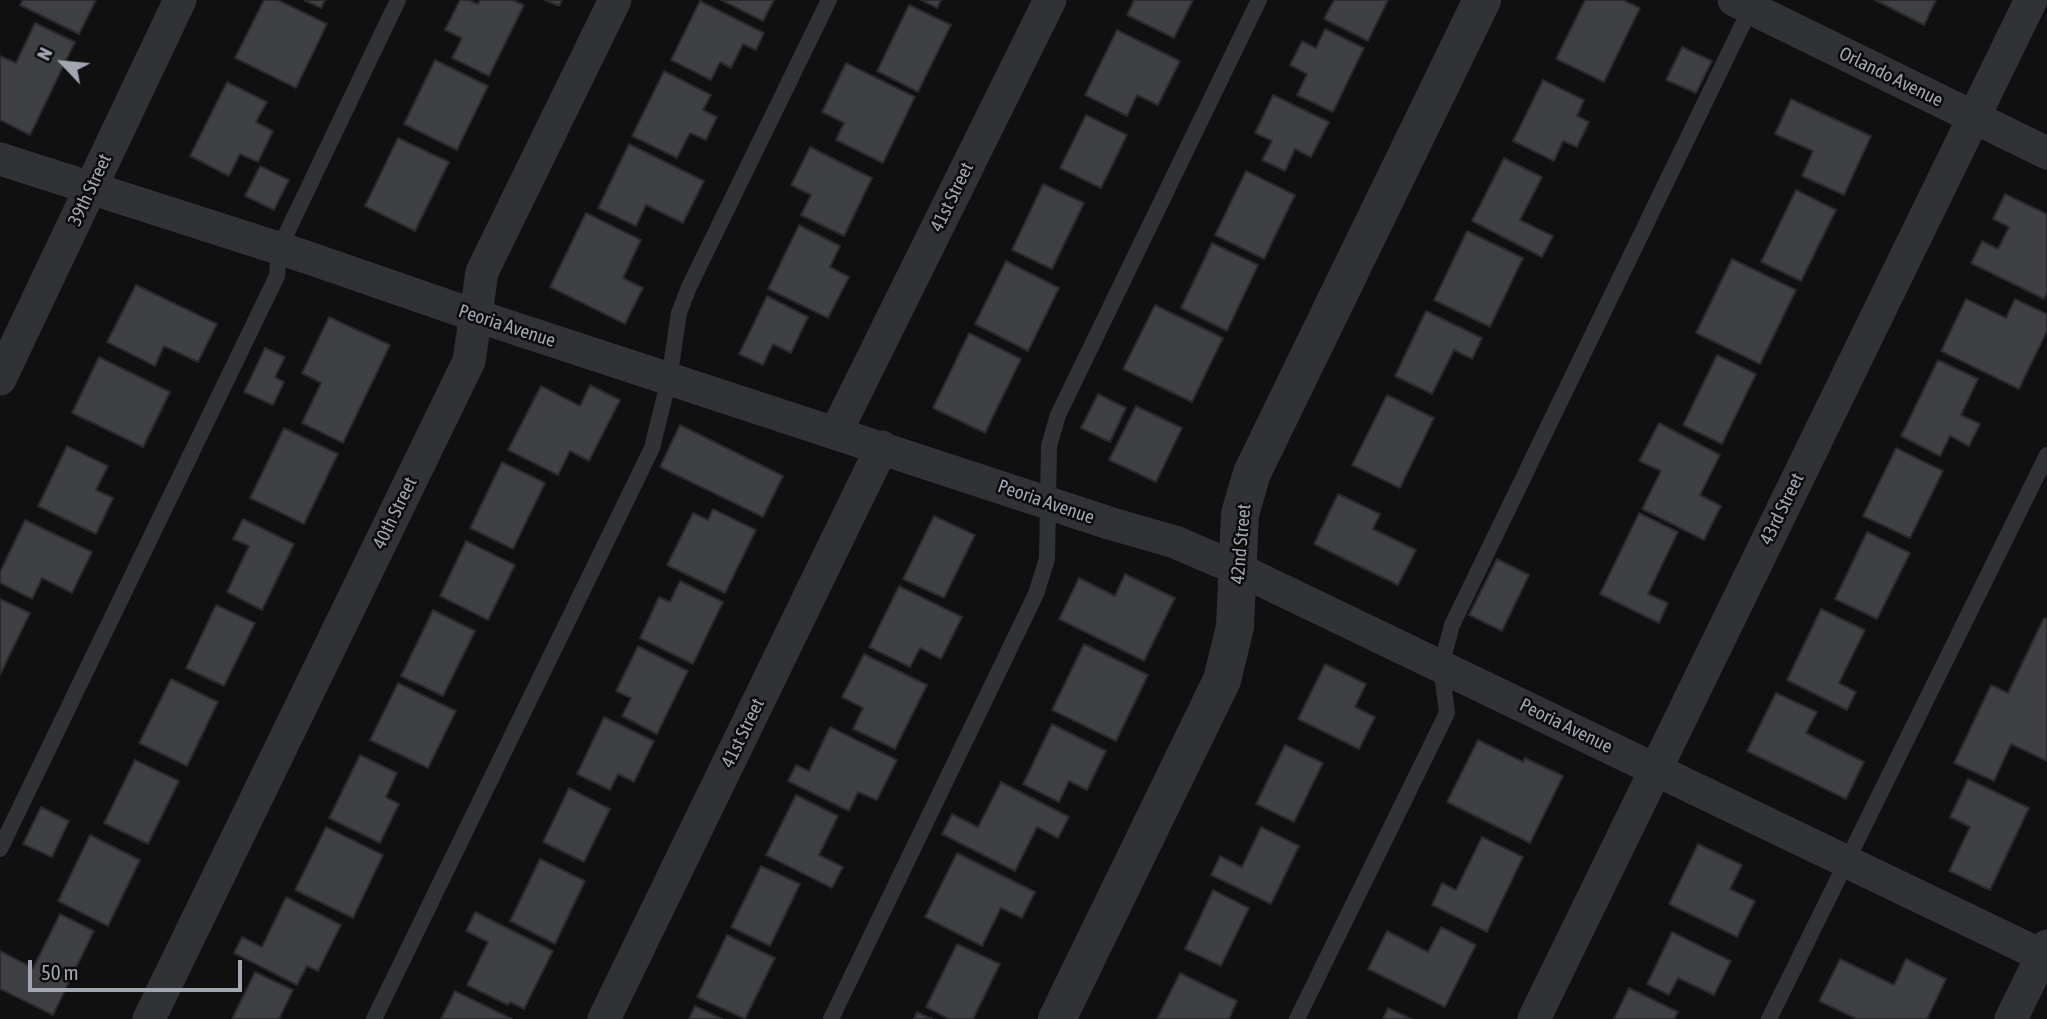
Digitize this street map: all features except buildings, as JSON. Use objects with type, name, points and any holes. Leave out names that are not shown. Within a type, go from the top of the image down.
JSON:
[{"type":"street","name":"39th Street","points":[[0,379],[180,0]]},
{"type":"street","name":"40th Street","points":[[149,1019],[469,361],[482,272],[615,0]]},
{"type":"street","name":"41st Street","points":[[836,432],[1050,0]]},
{"type":"street","name":"42nd Street","points":[[1057,1019],[1222,680],[1236,627],[1240,514],[1252,473],[1482,0]]},
{"type":"street","name":"43rd Street","points":[[1534,1019],[2031,0]]},
{"type":"street","name":"Orlando Avenue","points":[[1747,3],[2047,153]]},
{"type":"street","name":"Peoria Avenue","points":[[0,159],[1175,542],[1238,569],[1846,861],[2045,953]]},
{"type":"street","name":"41st Street","points":[[604,1019],[882,447]]},
{"type":"street","points":[[2011,1019],[2045,953]]},
{"type":"lane","points":[[0,849],[277,276],[279,248],[398,0]]},
{"type":"lane","points":[[374,1019],[652,448],[669,379],[679,313],[689,287],[829,0]]},
{"type":"lane","points":[[831,1019],[1036,594],[1047,559],[1049,446],[1058,415],[1259,0]]},
{"type":"lane","points":[[1297,1019],[1447,713],[1441,666],[1452,625],[1747,3]]},
{"type":"lane","points":[[1769,1019],[2047,455]]}]
